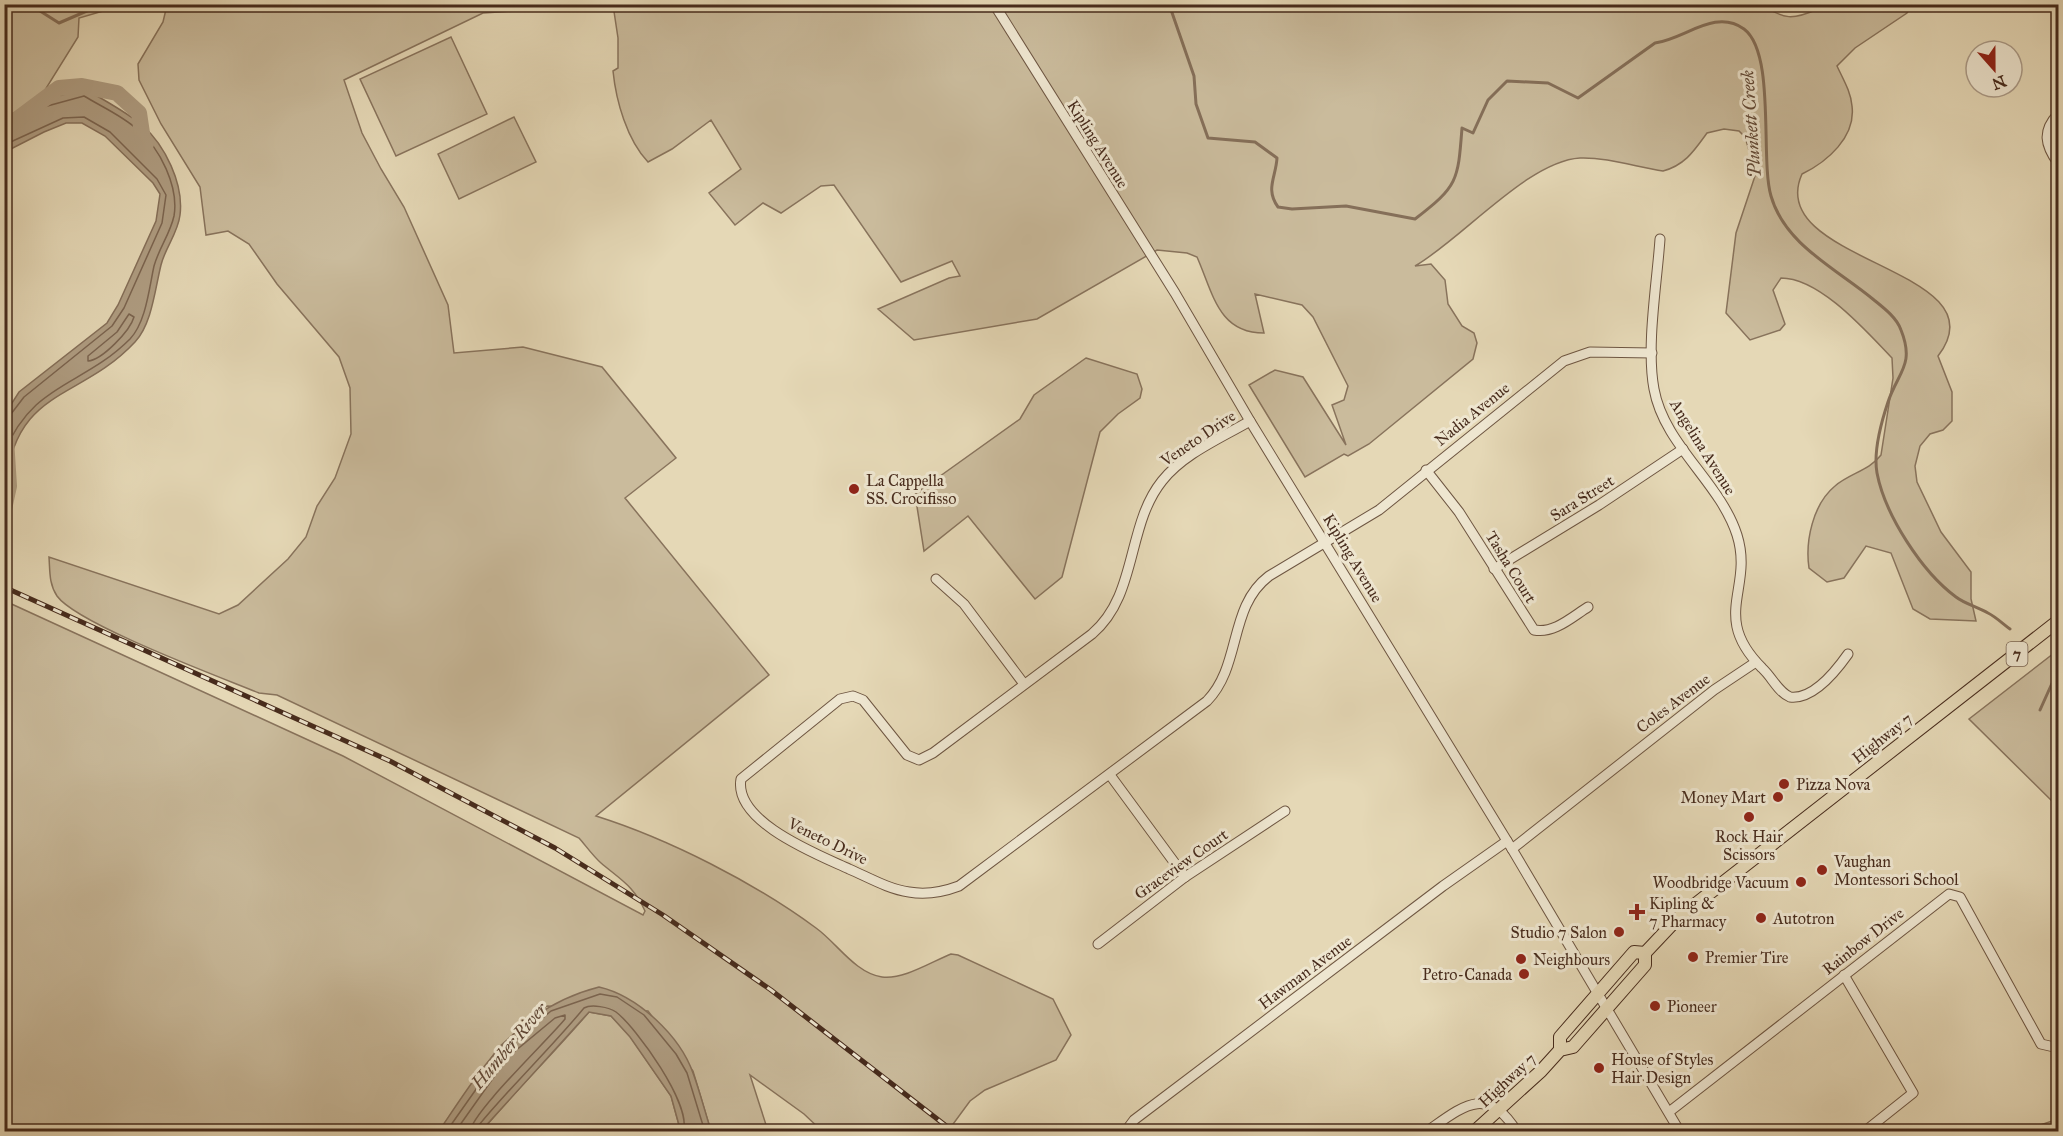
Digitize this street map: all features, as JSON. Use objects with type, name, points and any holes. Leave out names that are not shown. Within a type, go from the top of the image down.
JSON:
[{"type":"main road","name":"Highway 7","points":[[1474,1131],[1499,1111],[1560,1050],[1573,1047],[1645,965],[1645,953],[1679,917],[2058,621]]},
{"type":"main road","name":"Highway 7","points":[[1560,1050],[1560,1037],[1598,992],[1634,952],[1645,953]]},
{"type":"street","name":"Kipling Avenue","points":[[994,4],[1175,293],[1250,421],[1326,542],[1680,1131]]},
{"type":"street","points":[[2058,114],[2048,127],[2046,138],[2050,151],[2058,163]]},
{"type":"street","name":"Angelina Avenue","points":[[1660,239],[1652,353],[1653,379],[1658,403],[1683,449],[1729,517],[1738,538],[1740,564],[1735,618],[1742,641],[1756,662]]},
{"type":"street","name":"Nadia Avenue","points":[[1326,542],[1373,513],[1564,361],[1581,354],[1604,351],[1652,353]]},
{"type":"street","name":"Veneto Drive","points":[[1250,421],[1184,461],[1166,476],[1147,508],[1120,594],[1109,616],[1092,634],[933,753],[919,760],[907,755],[863,700],[846,697],[745,774],[740,785],[742,795],[766,825],[782,837],[887,886],[923,893],[946,890],[970,880],[1200,708],[1213,695],[1226,672],[1242,613],[1256,589],[1269,576],[1326,542]]},
{"type":"street","name":"Sara Street","points":[[1494,569],[1599,506],[1683,449]]},
{"type":"street","name":"Tasha Court","points":[[1426,470],[1459,512],[1534,630],[1544,632],[1551,630],[1588,607]]},
{"type":"street","points":[[936,579],[964,604],[1024,684]]},
{"type":"street","points":[[1756,662],[1785,695],[1796,698],[1806,695],[1836,671],[1848,654]]},
{"type":"street","name":"Coles Avenue","points":[[1509,845],[1714,690],[1756,662]]},
{"type":"street","points":[[1110,775],[1185,877]]},
{"type":"street","name":"Graceview Court","points":[[1098,945],[1185,877],[1285,811]]},
{"type":"street","name":"Hawman Avenue","points":[[1125,1131],[1134,1120],[1443,886],[1509,845]]},
{"type":"street","name":"Rainbow Drive","points":[[1668,1112],[1949,894],[1960,897],[2041,1044],[2054,1047],[2058,1045]]},
{"type":"street","points":[[1844,975],[1913,1093],[1864,1131]]},
{"type":"street","points":[[1426,1131],[1470,1103],[1486,1103],[1499,1111],[1517,1131]]},
{"type":"shaded area","points":[[103,4],[110,9],[79,18],[78,37],[37,103],[5,117],[4,5]]},
{"type":"shaded area","points":[[1761,4],[1776,13],[1789,17],[1818,9],[1815,5],[1912,5],[1907,13],[1855,48],[1837,66],[1852,106],[1849,128],[1845,138],[1830,155],[1802,174],[1799,204],[1816,228],[1845,247],[1914,283],[1940,303],[1950,327],[1938,356],[1952,392],[1952,421],[1943,430],[1930,434],[1920,446],[1915,466],[1917,482],[1941,532],[1971,572],[1971,599],[1976,621],[1930,619],[1913,609],[1891,553],[1866,546],[1844,578],[1827,582],[1809,568],[1808,546],[1812,524],[1821,503],[1835,486],[1871,465],[1881,455],[1893,378],[1892,358],[1841,308],[1826,296],[1796,280],[1781,278],[1773,290],[1785,324],[1780,330],[1750,340],[1726,313],[1736,233],[1756,173],[1745,137],[1739,131],[1724,129],[1707,133],[1683,161],[1663,171],[1590,158],[1560,162],[1517,186],[1415,266],[1431,264],[1445,280],[1448,304],[1462,326],[1474,333],[1477,343],[1473,359],[1369,444],[1348,456],[1344,454],[1305,477],[1249,385],[1275,370],[1303,377],[1346,445],[1332,405],[1344,400],[1348,386],[1313,317],[1302,305],[1255,294],[1264,333],[1249,331],[1236,326],[1219,308],[1197,257],[1187,253],[1157,250],[1037,319],[914,340],[878,309],[949,278],[960,276],[952,261],[901,282],[834,185],[821,186],[781,213],[763,203],[735,225],[709,193],[741,169],[711,120],[672,149],[648,162],[628,131],[617,95],[613,71],[618,68],[618,38],[613,5],[483,13],[344,80],[362,133],[404,207],[448,305],[454,353],[523,347],[602,367],[676,458],[625,498],[769,675],[596,816],[653,837],[739,879],[816,928],[863,970],[882,977],[899,976],[951,954],[958,955],[1053,999],[1071,1035],[1056,1060],[985,1090],[970,1101],[948,1131],[822,1131],[804,1114],[750,1075],[768,1131],[711,1131],[693,1071],[648,1011],[547,1006],[499,1047],[439,1131],[5,1132],[5,601],[343,756],[643,915],[645,911],[632,889],[598,860],[579,838],[277,695],[259,693],[119,635],[70,608],[54,591],[50,578],[49,557],[219,614],[238,605],[288,559],[306,537],[317,506],[335,478],[351,434],[350,388],[339,357],[277,284],[249,244],[228,231],[206,235],[200,187],[161,124],[139,80],[138,64],[163,22],[167,5]]},
{"type":"shaded area","points":[[451,37],[487,114],[396,156],[360,79]]},
{"type":"shaded area","points":[[514,117],[536,162],[459,199],[438,154]]},
{"type":"shaded area","points":[[1086,358],[1137,374],[1142,389],[1140,398],[1118,414],[1100,432],[1062,577],[1035,599],[968,516],[924,551],[915,494],[1020,419],[1034,395]]},
{"type":"shaded area","points":[[2058,650],[2058,807],[1969,719]]},
{"type":"shaded area","points":[[589,1012],[611,1016],[630,1036],[671,1096],[679,1125],[676,1132],[481,1132],[508,1101]]},
{"type":"shaded area","points":[[2058,1119],[2058,1131],[2023,1131],[2025,1130]]},
{"type":"water","points":[[84,88],[142,125],[158,143],[176,178],[180,203],[179,222],[163,259],[152,306],[141,335],[114,361],[53,399],[36,413],[22,430],[11,454],[5,487],[5,414],[19,392],[107,323],[118,305],[156,221],[160,194],[153,183],[105,136],[82,123],[66,123],[5,152],[5,117],[37,103]]},
{"type":"water","points":[[599,987],[614,992],[642,1008],[668,1032],[687,1059],[711,1131],[676,1131],[679,1125],[671,1096],[630,1037],[611,1016],[589,1012],[481,1131],[439,1131],[487,1062],[505,1042],[546,1009],[570,997]]},
{"type":"waterway","points":[[29,4],[59,23],[103,4]]},
{"type":"waterway","points":[[151,4],[212,10],[219,4]]},
{"type":"waterway","name":"Plunkett Creek","points":[[1169,4],[1194,76],[1196,104],[1208,138],[1255,142],[1277,158],[1272,194],[1278,207],[1292,209],[1346,206],[1415,219],[1448,190],[1457,171],[1462,128],[1473,133],[1488,100],[1507,81],[1548,83],[1578,98],[1655,43],[1711,23],[1733,23],[1744,29],[1754,42],[1760,60],[1764,83],[1768,179],[1771,196],[1778,213],[1788,229],[1814,255],[1882,306],[1897,321],[1905,342],[1906,360],[1888,402],[1877,446],[1877,473],[1888,507],[1907,541],[1930,573],[1960,599],[1991,615],[2010,629]]},
{"type":"waterway","name":"Humber River","points":[[4,129],[59,88],[82,86],[117,93],[139,113],[143,140],[146,144]]},
{"type":"waterway","name":"Humber River","points":[[4,509],[9,486],[6,439]]},
{"type":"waterway","name":"Plunkett Creek","points":[[2053,658],[2058,660]]},
{"type":"waterway","points":[[2040,710],[2058,670]]},
{"type":"railway","points":[[4,587],[390,761],[555,848],[663,915],[771,990],[954,1132]]},
{"type":"place","name":"La Cappella SS. Crocifisso","points":[[854,489]]},
{"type":"place","name":"Pizza Nova","points":[[1784,784]]},
{"type":"place","name":"Money Mart","points":[[1778,797]]},
{"type":"place","name":"Rock Hair Scissors","points":[[1749,817]]},
{"type":"place","name":"Vaughan Montessori School","points":[[1822,870]]},
{"type":"place","name":"Woodbridge Vacuum","points":[[1801,882]]},
{"type":"place","name":"Kipling & 7 Pharmacy","points":[[1637,912]]},
{"type":"place","name":"Autotron","points":[[1761,918]]},
{"type":"place","name":"Studio 7 Salon","points":[[1619,932]]},
{"type":"place","name":"Premier Tire","points":[[1693,957]]},
{"type":"place","name":"Neighbours","points":[[1521,959]]},
{"type":"place","name":"Petro-Canada","points":[[1524,974]]},
{"type":"place","name":"Pioneer","points":[[1655,1006]]},
{"type":"place","name":"House of Styles Hair Design","points":[[1599,1068]]}]
